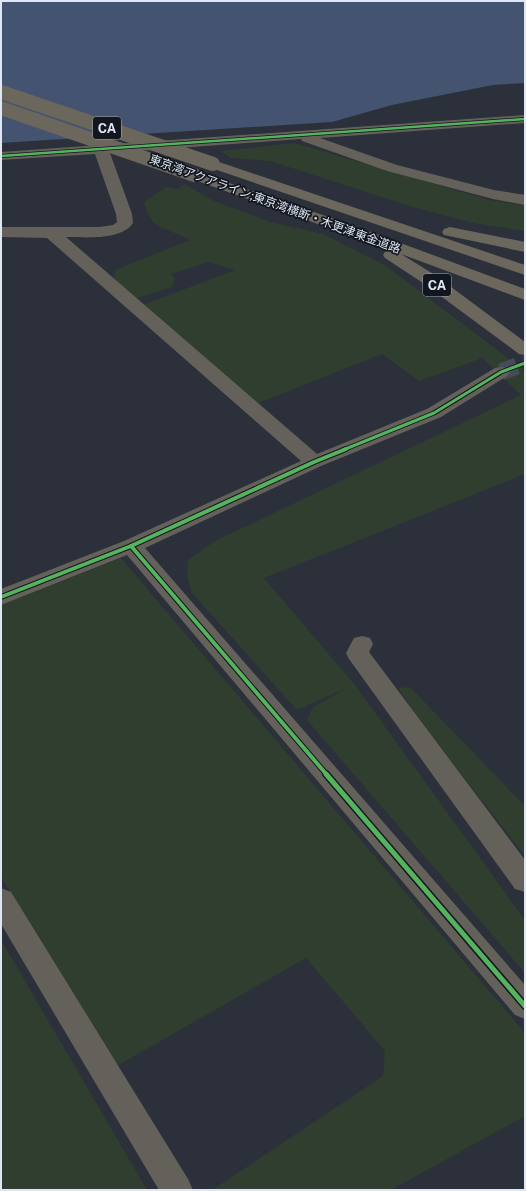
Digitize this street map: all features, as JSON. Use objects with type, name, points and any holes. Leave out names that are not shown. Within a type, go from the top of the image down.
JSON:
[{"type":"highway","name":"東京湾アクアライン;東京湾横断・木更津東金道路","points":[[1,92],[525,270]]},
{"type":"highway","name":"東京湾アクアライン;東京湾横断・木更津東金道路","points":[[1,108],[343,227],[525,295]]},
{"type":"highway","name":"CA","points":[[359,213],[525,246]]},
{"type":"highway","name":"CA","points":[[343,227],[429,279],[525,350]]},
{"type":"street","points":[[1,156],[525,119]]},
{"type":"street","points":[[300,136],[392,168],[493,194],[525,200]]},
{"type":"street","points":[[1,232],[51,233],[118,229],[125,223],[124,214],[101,149]]},
{"type":"street","points":[[51,233],[314,462]]},
{"type":"street","points":[[1,597],[131,546],[314,462],[434,413],[501,372]]},
{"type":"street","points":[[131,546],[525,1006]]},
{"type":"street","points":[[362,644],[357,653],[525,881]]},
{"type":"street","points":[[1,900],[177,1190]]},
{"type":"green space","points":[[295,143],[489,200],[525,205],[525,231],[473,223],[409,206],[270,161],[231,158],[220,151]]},
{"type":"green space","points":[[185,184],[212,200],[267,221],[323,234],[385,265],[525,371],[525,474],[264,578],[355,685],[525,920],[525,973],[307,720],[312,708],[349,687],[297,710],[191,592],[187,572],[188,560],[215,541],[521,395],[481,357],[477,360],[419,381],[382,354],[256,404],[140,306],[235,270],[209,262],[171,274],[175,279],[172,287],[134,299],[114,281],[115,270],[190,240],[156,224],[147,212],[144,202],[166,187],[177,189]]},
{"type":"green space","points":[[121,558],[525,1033],[525,1116],[391,1190],[212,1190],[383,1076],[385,1051],[306,958],[117,1066],[1,877],[1,605]]},
{"type":"green space","points":[[410,687],[525,806],[525,856],[420,721],[398,688]]},
{"type":"green space","points":[[1,940],[147,1190],[1,1190]]},
{"type":"water","points":[[1,1],[525,1],[525,83],[493,85],[392,105],[332,122],[1,143]]},
{"type":"tunnel","points":[[501,372],[525,363]]},
{"type":"cycle path","points":[[1,156],[525,119]]},
{"type":"cycle path","points":[[1,597],[131,546],[314,462],[434,413],[501,372],[525,363]]},
{"type":"cycle path","points":[[131,546],[525,1006]]}]
